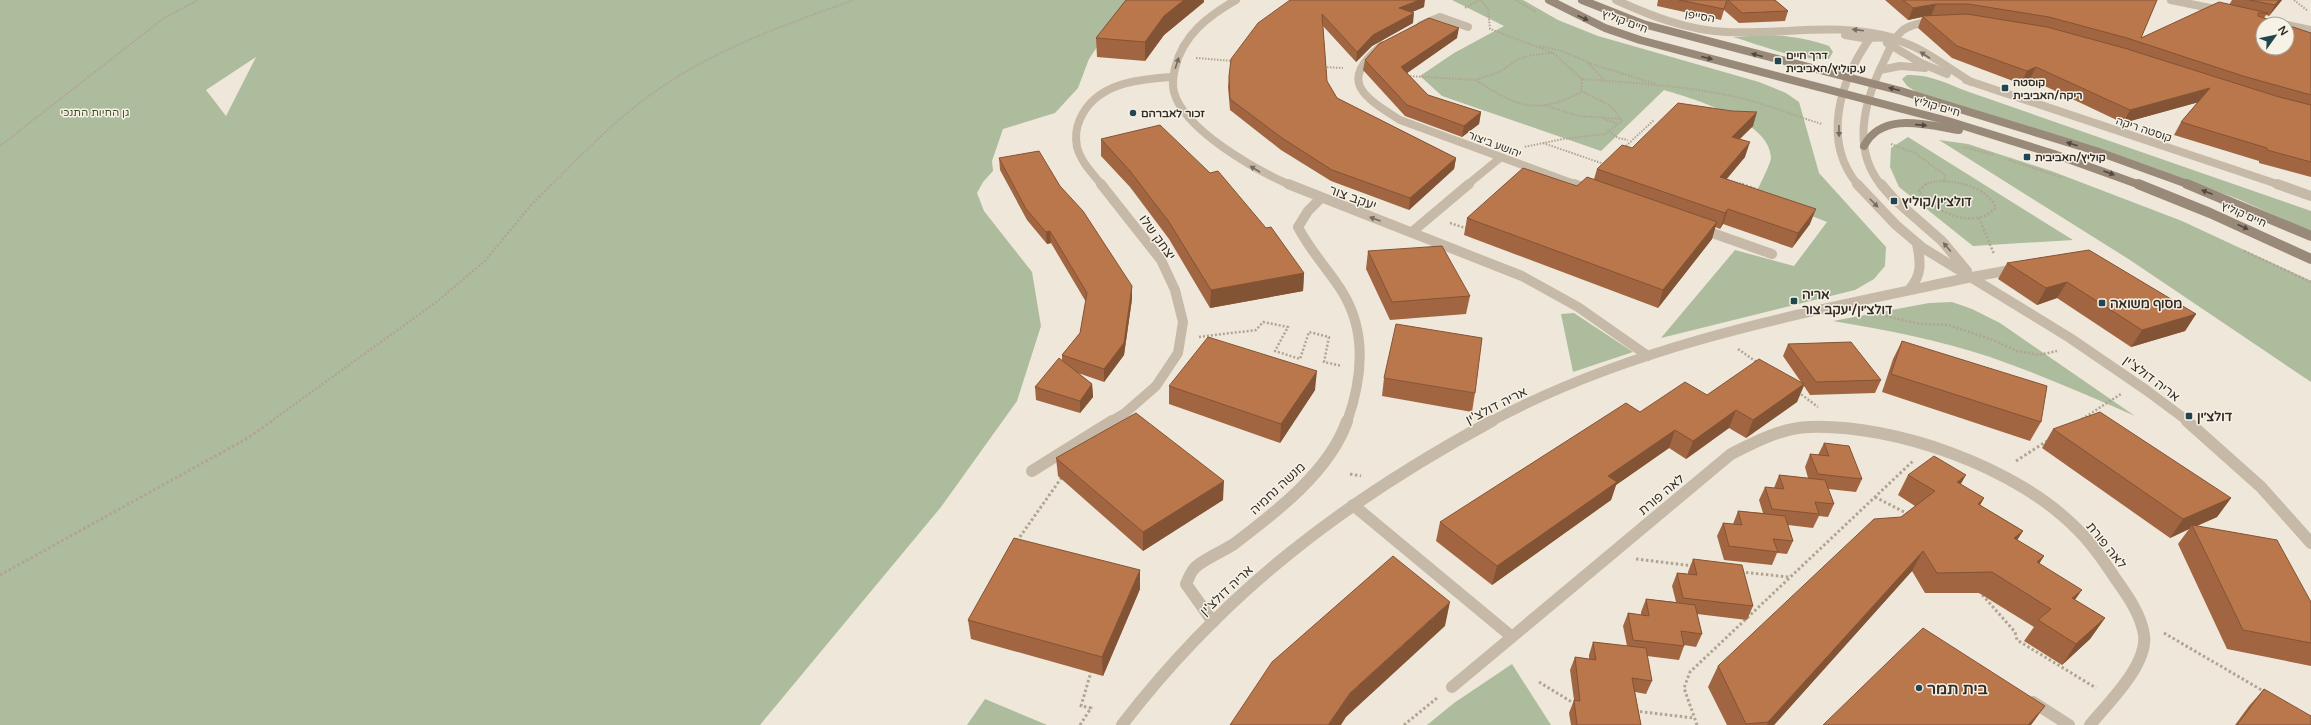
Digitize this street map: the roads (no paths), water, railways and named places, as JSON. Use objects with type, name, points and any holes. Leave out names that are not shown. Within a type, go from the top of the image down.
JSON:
[{"type":"main road","name":"חיים קוליץ","points":[[1549,0],[1605,28],[1640,40],[1869,99],[1992,135],[2140,184],[2236,224],[2311,259]]},
{"type":"main road","name":"חיים קוליץ","points":[[1582,0],[1643,24],[1874,84],[1958,108],[2096,151],[2191,186],[2311,236]]},
{"type":"main road","points":[[1864,146],[1870,135],[1882,126],[1900,124],[1929,126],[1992,135]]},
{"type":"street","name":"יעקב צור","points":[[1236,0],[1198,25],[1186,40],[1173,77],[1173,88],[1179,105],[1209,137],[1233,156],[1259,172],[1320,199],[1467,252],[1541,285],[1613,329],[1648,356]]},
{"type":"street","name":"הסייפן","points":[[1616,0],[1652,16],[1703,29],[1726,32],[1816,28],[1852,29],[1896,38]]},
{"type":"street","points":[[2171,0],[2226,12]]},
{"type":"street","points":[[1414,28],[1440,17],[1468,27]]},
{"type":"street","points":[[1869,39],[1881,36],[1896,38],[1903,29],[1912,24],[1942,21]]},
{"type":"street","points":[[2295,27],[2311,30]]},
{"type":"street","name":"הסייפן","points":[[1786,30],[1831,33],[1869,39],[1892,46]]},
{"type":"street","name":"אריה דולצ'ין","points":[[1896,38],[1874,84],[1865,112],[1864,146],[1871,170],[1891,196],[1942,242],[1972,277]]},
{"type":"street","name":"קוסטה ריקה","points":[[1896,38],[1971,82]]},
{"type":"street","name":"אריה דולצ'ין","points":[[1869,39],[1849,78],[1839,106],[1838,129],[1841,155],[1857,185],[1917,244],[2083,346],[2138,383],[2244,470],[2286,511],[2311,544]]},
{"type":"street","name":"יהושע ביצור","points":[[1389,41],[1371,53],[1358,69],[1357,83],[1368,98],[1400,120],[1596,192]]},
{"type":"street","name":"קוסטה ריקה","points":[[1892,46],[1921,63],[1947,74],[2311,196]]},
{"type":"street","points":[[1880,70],[1892,67],[1908,66],[1947,74]]},
{"type":"street","name":"יצחק שלו","points":[[1032,471],[1124,413],[1156,386],[1178,353],[1183,322],[1176,290],[1161,260],[1085,164],[1075,147],[1077,125],[1085,108],[1096,96],[1114,86],[1133,81],[1173,77]]},
{"type":"street","points":[[1412,232],[1500,158]]},
{"type":"street","name":"מנשה נחמיה","points":[[1213,622],[1186,584],[1193,569],[1232,545],[1277,511],[1309,481],[1343,433],[1355,399],[1360,371],[1359,344],[1355,319],[1343,293],[1302,235],[1298,227],[1308,211],[1320,199]]},
{"type":"street","points":[[1691,226],[1772,254]]},
{"type":"street","points":[[1909,290],[1917,282],[1922,271],[1917,244]]},
{"type":"street","points":[[1972,277],[2023,268]]},
{"type":"street","name":"אריה דולצ'ין","points":[[1122,725],[1190,643],[1271,568],[1353,505],[1438,452],[1500,417],[1562,388],[1648,356],[1757,325],[1972,277]]},
{"type":"street","name":"לאה פורת","points":[[1452,687],[1730,454],[1766,436],[1807,427],[1848,428],[1893,436],[1928,446],[1951,453],[1997,473],[2040,499],[2077,529],[2102,558],[2133,604],[2144,636],[2139,664],[2090,725]]},
{"type":"street","points":[[1353,505],[1511,636]]},
{"type":"street","points":[[2024,696],[2069,725]]},
{"type":"place","name":"דרך חיים ע.קוליץ/האביבית","points":[[1778,61]]},
{"type":"place","name":"קוסטה ריקה/האביבית","points":[[2005,88]]},
{"type":"place","name":"זכור לאברהם","points":[[1133,113]]},
{"type":"place","name":"קוליץ/האביבית","points":[[2027,157]]},
{"type":"place","name":"דולצ׳ין/קוליץ","points":[[1894,201]]},
{"type":"place","name":"אריה דולצ׳ין/יעקב צור","points":[[1794,301]]},
{"type":"place","name":"מסוף משואה","points":[[2102,303]]},
{"type":"place","name":"דולצ׳ין","points":[[2189,416]]},
{"type":"place","name":"בית תמר","points":[[1919,688]]},
{"type":"park label","name":"גן החיות התנכי","points":[[95,112]]}]
